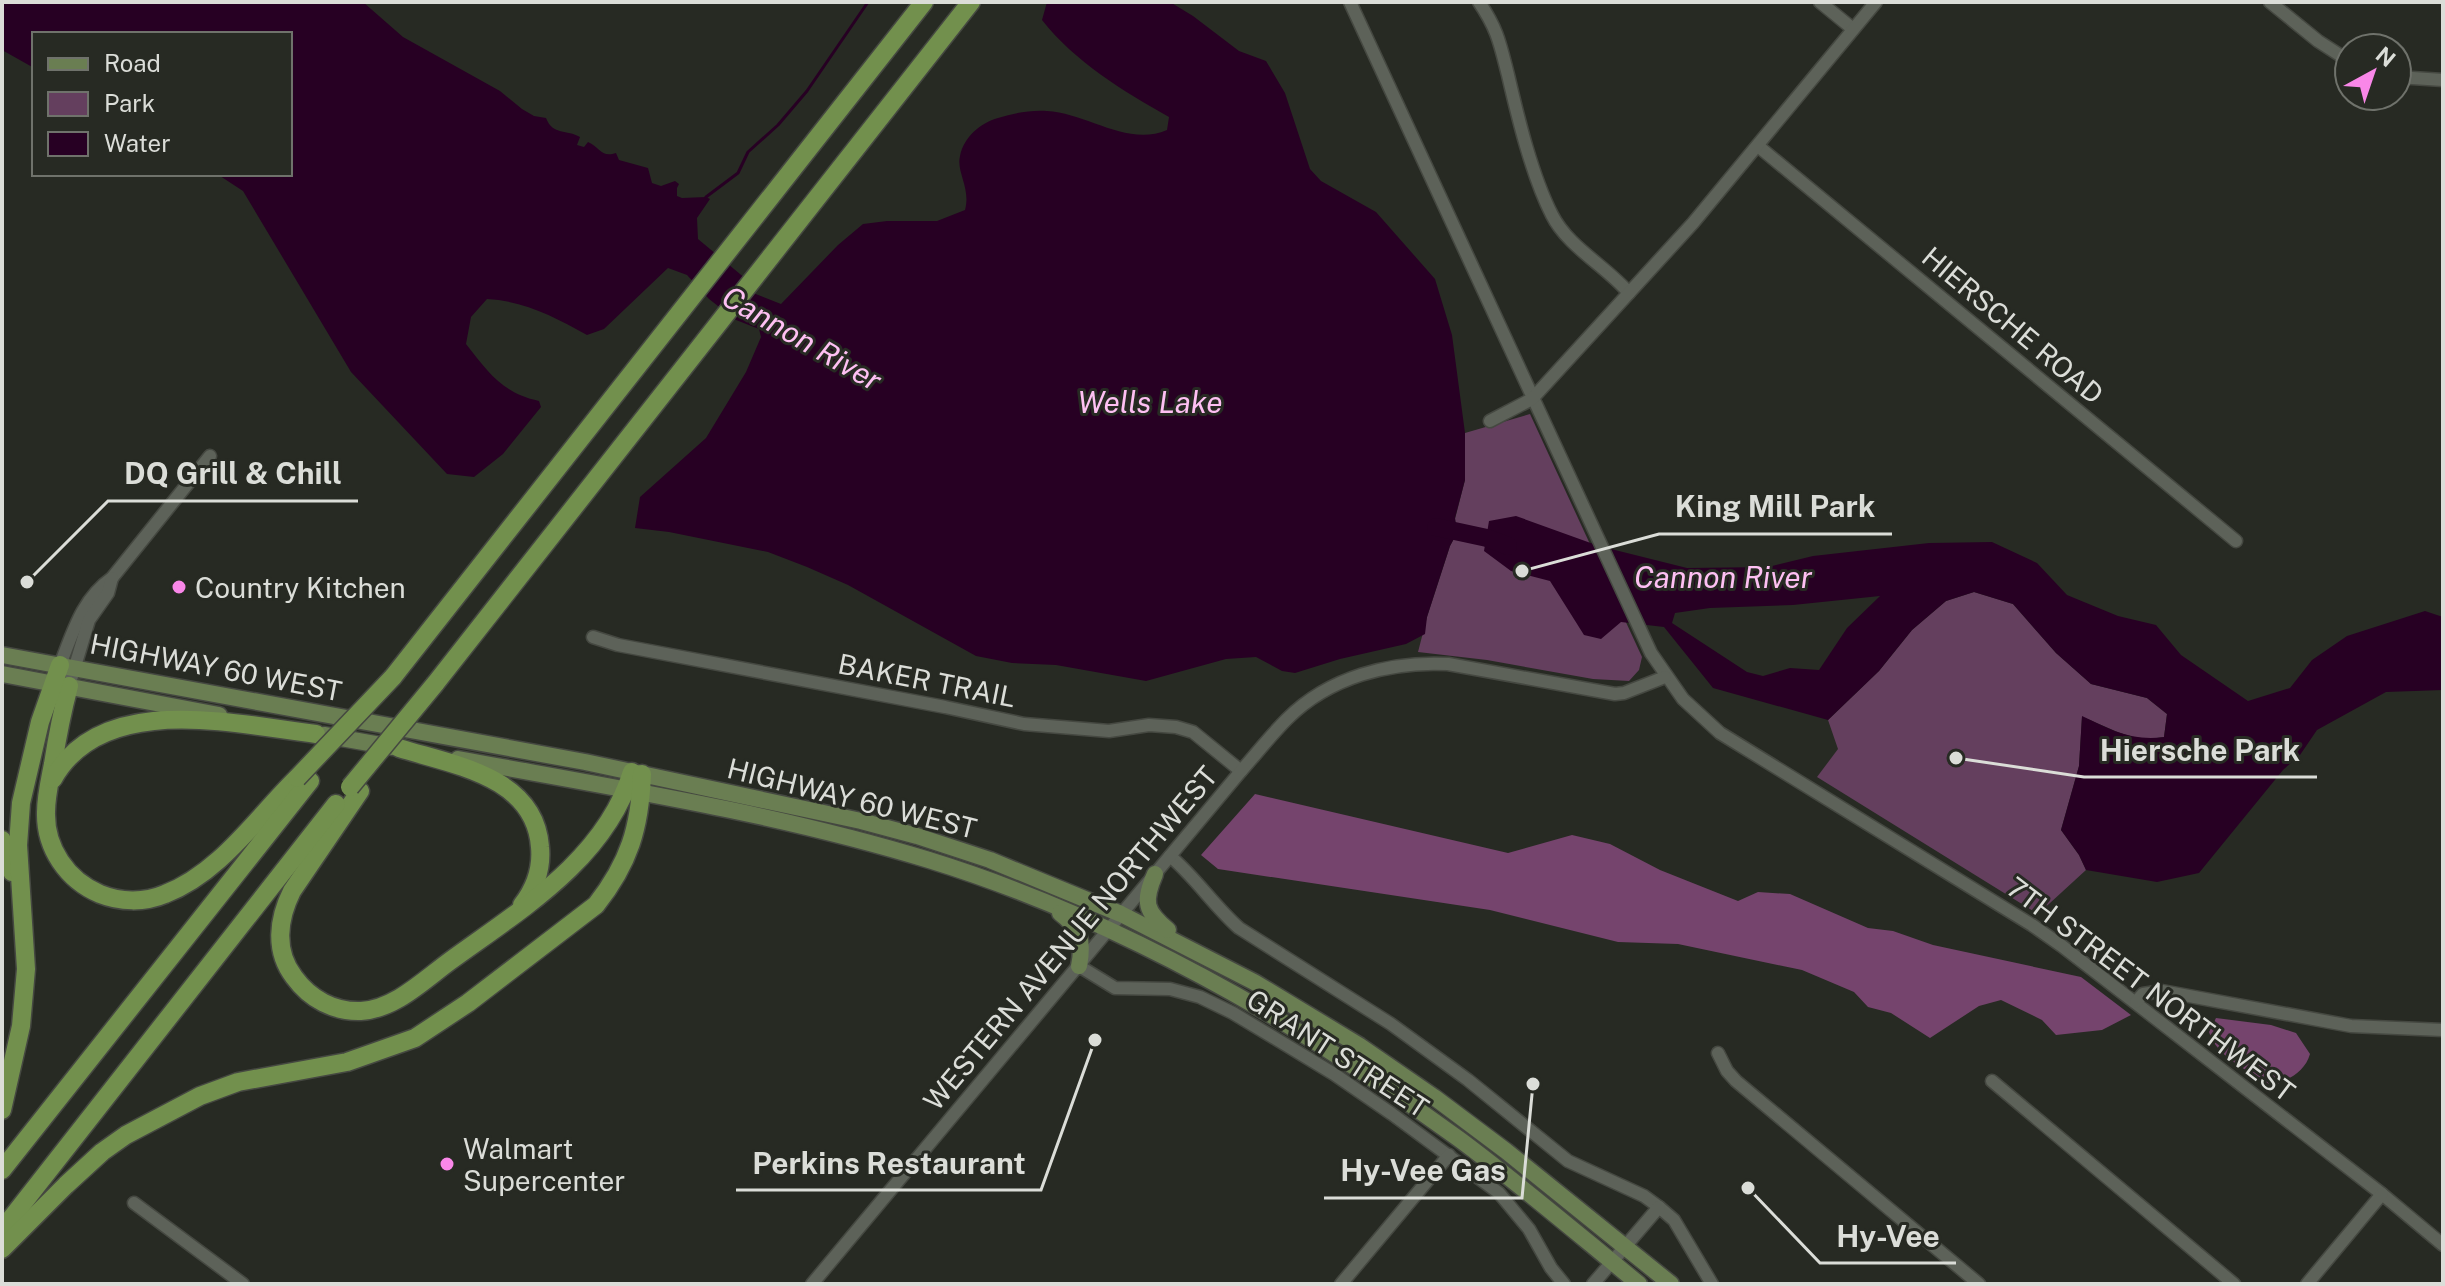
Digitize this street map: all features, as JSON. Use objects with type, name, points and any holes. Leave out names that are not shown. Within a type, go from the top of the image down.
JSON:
[{"type":"highway","points":[[2,1170],[303,779],[393,677],[924,2]]},
{"type":"highway","points":[[2,1230],[355,789],[971,2]]},
{"type":"highway","points":[[67,666],[45,812],[48,831],[63,865],[76,880],[91,890],[110,898],[129,901],[166,894],[211,865],[303,779]]},
{"type":"highway","points":[[2,1110],[21,1026],[26,969],[18,845],[21,803],[28,762],[62,685]]},
{"type":"highway","points":[[48,793],[62,764],[72,752],[98,734],[124,727],[191,720],[316,734]]},
{"type":"highway","points":[[399,748],[487,776],[509,788],[527,807],[535,823],[541,858],[532,891],[509,918]]},
{"type":"highway","points":[[355,789],[284,907],[280,940],[284,957],[296,980],[314,998],[345,1010],[363,1011],[395,1001],[540,896],[568,871],[635,783]]},
{"type":"highway","points":[[2,1249],[102,1152],[170,1110],[238,1082],[320,1068],[377,1053],[415,1038],[468,1003],[596,905],[623,864],[637,827],[635,783]]},
{"type":"highway","points":[[2,840],[20,908]]},
{"type":"main road","name":"HIGHWAY 60 WEST","points":[[2,655],[635,783],[866,841],[1042,901],[1108,929],[1256,1007],[1383,1086],[1460,1140],[1639,1284]]},
{"type":"main road","name":"HIGHWAY 60 WEST","points":[[2,674],[316,734],[861,821],[917,836],[1043,880],[1121,914],[1284,999],[1434,1097],[1671,1284]]},
{"type":"main road","points":[[1155,874],[1147,897],[1153,916],[1198,953]]},
{"type":"main road","points":[[1042,901],[1078,930],[1082,951],[1079,966]]},
{"type":"street","name":"7TH STREET NORTHWEST","points":[[1350,2],[1642,633],[1665,677],[1683,699],[1720,733],[2032,925],[2136,1002],[2443,1245]]},
{"type":"street","points":[[1479,2],[1501,42],[1524,133],[1552,215],[1561,231],[1629,293]]},
{"type":"street","points":[[1820,2],[1853,29]]},
{"type":"street","points":[[1490,421],[1532,399],[1693,223],[1876,2]]},
{"type":"street","points":[[2270,2],[2333,51]]},
{"type":"street","points":[[2413,78],[2443,80]]},
{"type":"street","name":"HIERSCHE ROAD","points":[[1758,146],[2236,541]]},
{"type":"street","points":[[67,666],[80,615],[210,456]]},
{"type":"street","name":"BAKER TRAIL","points":[[593,637],[632,648],[1024,724],[1109,731],[1149,725],[1176,727],[1193,732],[1241,771]]},
{"type":"street","name":"WESTERN AVENUE NORTHWEST","points":[[819,1281],[1241,771],[1287,718],[1307,702],[1350,678],[1422,663],[1448,664],[1615,694],[1665,677]]},
{"type":"street","points":[[1170,856],[1188,871],[1239,928],[1391,1024],[1468,1080],[1568,1161],[1644,1196],[1659,1207],[1674,1220],[1712,1284]]},
{"type":"street","name":"GRANT STREET","points":[[1079,966],[1115,988],[1170,989],[1214,1003],[1334,1074],[1499,1193],[1516,1210],[1564,1284]]},
{"type":"street","points":[[2136,1002],[2143,994],[2162,991],[2351,1026],[2443,1030]]},
{"type":"street","points":[[1718,1053],[1736,1081],[1979,1284]]},
{"type":"street","points":[[1992,1081],[2234,1284]]},
{"type":"street","points":[[1341,1284],[1449,1155]]},
{"type":"street","points":[[2307,1284],[2382,1194]]},
{"type":"street","points":[[134,1203],[243,1284]]},
{"type":"street","points":[[1593,1284],[1659,1207]]},
{"type":"green space","points":[[1530,414],[1642,657],[1639,670],[1629,681],[1593,679],[1487,660],[1418,652],[1450,546],[1457,533],[1455,519],[1465,480],[1465,433]]},
{"type":"green space","points":[[1974,592],[2013,604],[2056,653],[2091,684],[2147,698],[2167,714],[2164,737],[2152,738],[2122,733],[2082,717],[2079,766],[2061,830],[2086,870],[2038,914],[1817,777],[1838,749],[1828,720],[1879,671],[1912,630],[1946,601]]},
{"type":"shaded area","points":[[1255,794],[1508,853],[1572,835],[1610,844],[1660,870],[1738,901],[1758,892],[1790,894],[1868,928],[1893,931],[1933,945],[2081,977],[2131,1015],[2102,1030],[2056,1035],[2042,1020],[2001,1000],[1979,1006],[1930,1038],[1891,1013],[1868,1007],[1854,992],[1802,970],[1678,944],[1618,942],[1490,910],[1218,869],[1201,855]]},
{"type":"shaded area","points":[[2216,1018],[2271,1025],[2296,1033],[2310,1054],[2308,1060],[2295,1074],[2272,1086],[2236,1064],[2219,1049],[2209,1032]]},
{"type":"water","name":"Wells Lake","points":[[2,2],[363,2],[403,37],[500,91],[534,116],[546,118],[556,130],[580,137],[577,145],[584,147],[588,142],[604,153],[616,153],[619,160],[648,168],[652,183],[661,186],[675,181],[679,184],[677,196],[710,199],[697,218],[698,239],[752,284],[748,291],[781,304],[838,245],[863,224],[937,221],[965,210],[966,195],[959,162],[962,149],[979,127],[991,120],[1022,112],[1047,111],[1122,132],[1152,134],[1167,130],[1169,117],[1117,86],[1085,62],[1042,20],[1047,2],[1170,2],[1239,51],[1266,61],[1285,93],[1310,169],[1321,181],[1376,212],[1435,279],[1452,335],[1465,433],[1465,480],[1455,518],[1457,533],[1427,617],[1425,634],[1406,644],[1295,673],[1282,671],[1256,657],[1226,659],[1146,681],[1056,665],[1012,663],[976,656],[848,585],[768,552],[635,528],[640,497],[706,438],[746,372],[761,337],[759,329],[736,320],[709,299],[687,275],[668,268],[604,329],[587,335],[526,307],[487,299],[471,317],[466,344],[505,387],[539,401],[541,407],[503,454],[474,477],[447,474],[351,372],[243,191],[220,176],[292,176],[292,32],[32,32],[32,67],[2,50]]},
{"type":"water","points":[[1516,516],[1599,546],[1687,568],[1768,567],[1813,556],[1929,543],[1992,542],[2037,563],[2067,595],[2118,616],[2156,625],[2181,655],[2248,701],[2290,688],[2312,660],[2347,636],[2425,611],[2443,617],[2443,690],[2386,692],[2317,730],[2300,755],[2283,770],[2199,873],[2157,882],[2086,870],[2061,830],[2079,766],[2082,716],[2122,733],[2153,738],[2164,737],[2167,714],[2147,698],[2091,684],[2056,653],[2013,604],[1974,592],[1946,601],[1912,630],[1879,671],[1828,720],[1713,688],[1664,627],[1621,622],[1601,639],[1584,635],[1550,581],[1511,571],[1484,551],[1489,521]],"holes":[[[1880,596],[1847,628],[1819,670],[1790,668],[1763,676],[1747,672],[1672,623],[1675,613],[1710,608],[1793,605]]]},
{"type":"waterway","points":[[706,197],[738,173],[748,152],[778,125],[807,91],[868,2]]},
{"type":"waterway","name":"Cannon River","points":[[1436,527],[1508,546]]},
{"type":"place","name":"King Mill Park","points":[[1522,571]]},
{"type":"place","name":"DQ Grill & Chill","points":[[27,582]]},
{"type":"place","name":"Country Kitchen","points":[[179,587]]},
{"type":"place","name":"Hiersche Park","points":[[1956,758]]},
{"type":"place","name":"Perkins Restaurant","points":[[1095,1040]]},
{"type":"place","name":"Hy-Vee Gas","points":[[1533,1084]]},
{"type":"place","name":"Walmart Supercenter","points":[[447,1164]]},
{"type":"place","name":"Hy-Vee","points":[[1748,1188]]}]
